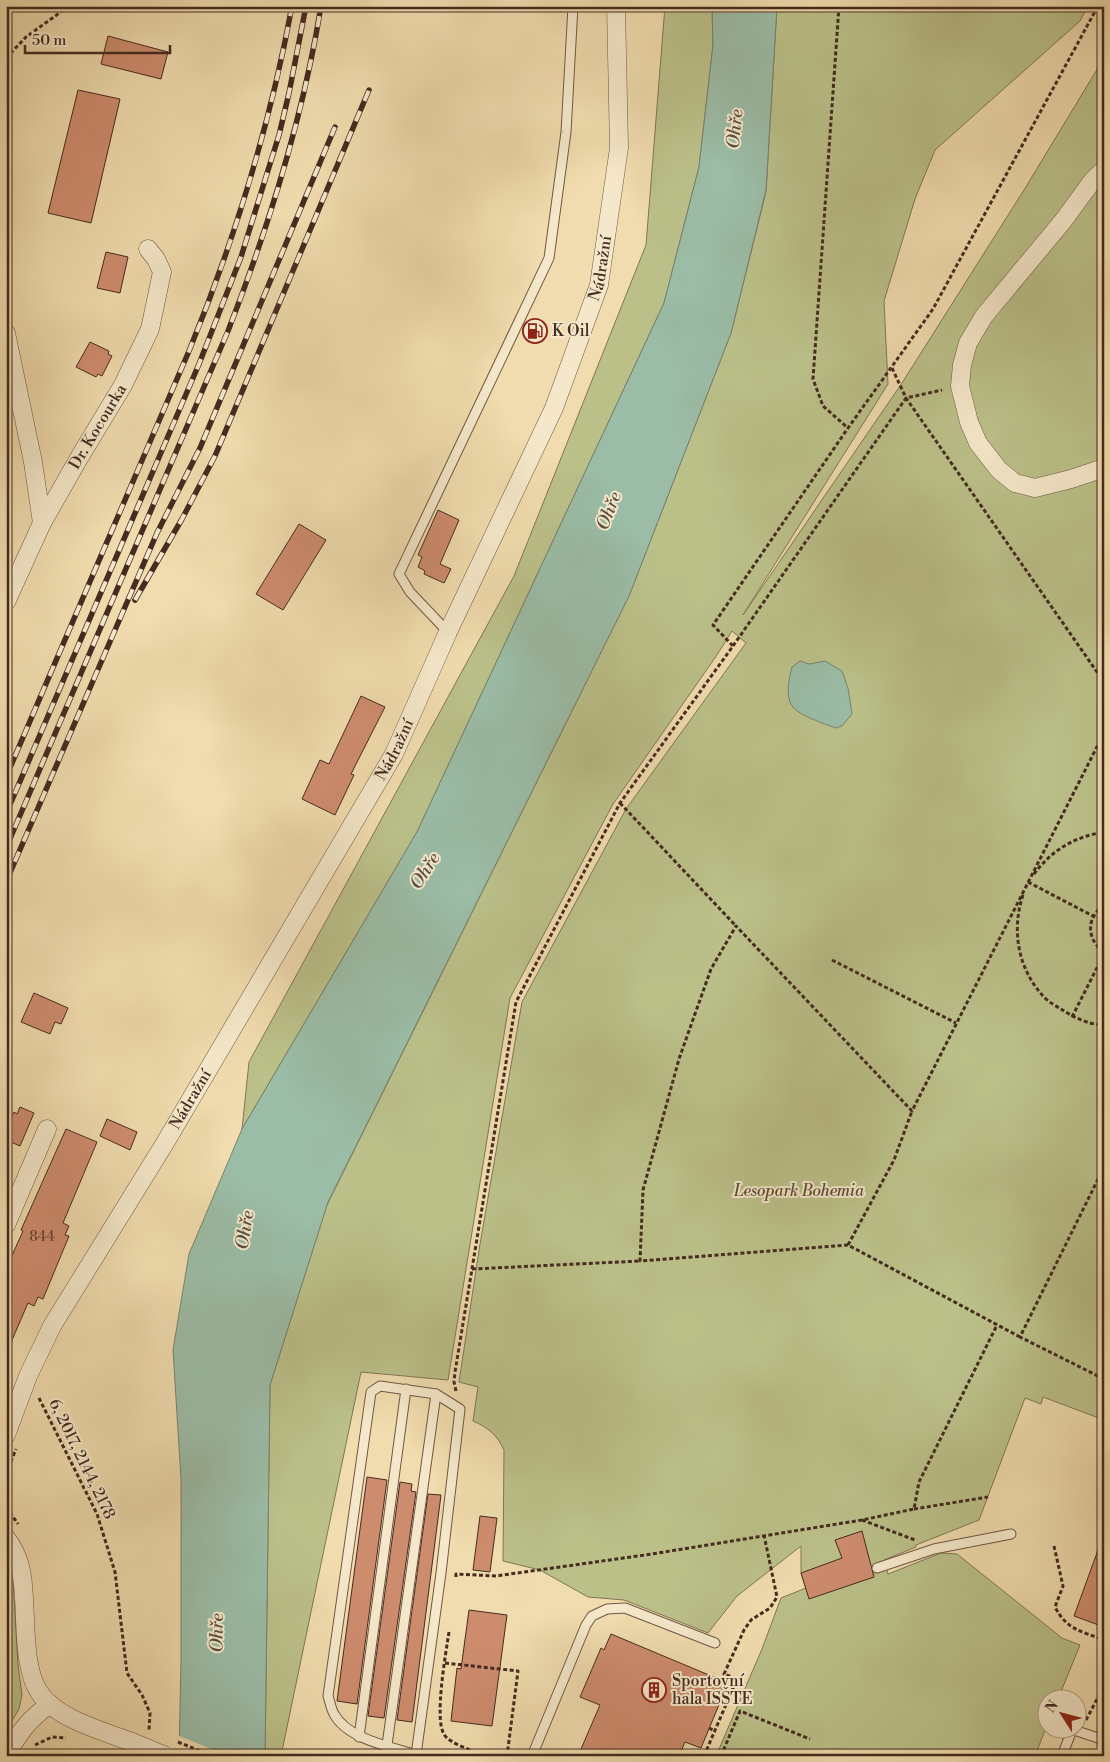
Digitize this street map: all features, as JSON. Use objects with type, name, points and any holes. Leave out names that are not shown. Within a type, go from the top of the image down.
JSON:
[{"type":"street","name":"Nádražní","points":[[6,1435],[11,1406],[52,1326],[165,1143],[394,754],[448,632],[554,408],[599,285],[619,148],[616,6]]},
{"type":"street","points":[[1104,170],[1093,180],[1045,243],[984,316],[968,342],[962,365],[960,386],[969,422],[978,443],[999,470],[1015,483],[1035,488],[1071,480],[1104,468]]},
{"type":"street","name":"Dr. Kocourka","points":[[6,602],[42,523],[123,385],[150,329],[162,272],[156,259],[148,249]]},
{"type":"street","points":[[6,333],[33,462],[42,523]]},
{"type":"street","points":[[6,1225],[47,1129]]},
{"type":"street","points":[[6,1538],[13,1547],[22,1572],[27,1645],[33,1679],[38,1692],[61,1713],[77,1721],[140,1740],[166,1756]]},
{"type":"street","points":[[6,1755],[20,1731],[34,1716],[50,1704]]},
{"type":"lane","points":[[448,632],[410,592],[399,574],[549,258],[566,132],[573,6]]},
{"type":"lane","points":[[380,1386],[436,1394],[460,1409],[418,1755],[359,1737],[346,1729],[333,1714],[328,1696],[371,1392],[380,1386]]},
{"type":"lane","points":[[359,1737],[406,1389]]},
{"type":"lane","points":[[387,1745],[436,1394]]},
{"type":"lane","points":[[877,1568],[934,1549],[1011,1534]]},
{"type":"lane","points":[[532,1756],[586,1625],[592,1616],[606,1609],[625,1608],[715,1643]]},
{"type":"lane","points":[[1088,1734],[1104,1740]]},
{"type":"lane","points":[[1062,1756],[1070,1740]]},
{"type":"path","points":[[6,58],[26,37],[68,6]]},
{"type":"path","points":[[839,6],[813,378],[823,406],[848,428]]},
{"type":"path","points":[[733,646],[713,625],[848,428],[933,309],[1098,6]]},
{"type":"path","points":[[892,367],[906,398],[1104,682]]},
{"type":"path","points":[[460,1409],[454,1382],[516,1002],[620,803],[733,646],[906,398],[960,386]]},
{"type":"path","points":[[848,1245],[894,1160],[912,1111],[1104,733]]},
{"type":"path","points":[[620,803],[912,1111]]},
{"type":"path","points":[[1104,832],[1085,836],[1062,846],[1043,862],[1028,882],[1018,912],[1017,944],[1027,974],[1046,999],[1072,1017],[1104,1025]]},
{"type":"path","points":[[1028,882],[1092,916]]},
{"type":"path","points":[[1072,1017],[1104,953],[1092,941],[1090,933],[1092,916],[1104,905]]},
{"type":"path","points":[[640,1261],[643,1190],[679,1059],[711,969],[736,926]]},
{"type":"path","points":[[832,960],[956,1023]]},
{"type":"path","points":[[1020,1337],[1104,1168]]},
{"type":"path","points":[[472,1269],[640,1261],[848,1245],[996,1325],[1104,1379]]},
{"type":"path","points":[[914,1509],[918,1482],[996,1325]]},
{"type":"path","name":"6, 2017, 2144, 2178","points":[[28,1376],[97,1514],[115,1572],[127,1673],[142,1696],[150,1713],[140,1740]]},
{"type":"path","points":[[455,1584],[456,1574],[496,1576],[652,1554],[862,1520],[988,1497]]},
{"type":"path","points":[[6,1507],[21,1528]]},
{"type":"path","points":[[862,1520],[934,1549]]},
{"type":"path","points":[[704,1756],[737,1679],[724,1674],[751,1620],[770,1608],[777,1597],[764,1535]]},
{"type":"path","points":[[1054,1546],[1063,1586],[1055,1608],[1061,1620],[1070,1627],[1104,1640]]},
{"type":"path","points":[[450,1623],[440,1707],[443,1733],[450,1740],[485,1756]]},
{"type":"path","points":[[1088,1710],[1104,1685],[1102,1666],[1104,1661]]},
{"type":"path","points":[[445,1663],[518,1671],[507,1756]]},
{"type":"path","points":[[721,1756],[740,1711],[810,1740]]},
{"type":"path","points":[[709,1728],[715,1731]]},
{"type":"path","points":[[36,1744],[52,1737],[71,1739]]},
{"type":"green space","points":[[665,6],[712,6],[713,45],[699,167],[664,303],[417,832],[242,1129],[249,1062],[514,576],[646,245]]},
{"type":"green space","name":"Lesopark Bohemia","points":[[777,6],[1088,6],[1080,21],[935,150],[915,199],[884,301],[888,384],[743,615],[902,383],[1024,190],[1104,58],[1104,1420],[1043,1397],[1041,1404],[1025,1398],[979,1520],[884,1560],[888,1574],[941,1553],[957,1554],[1062,1638],[1080,1645],[1062,1690],[1038,1690],[1038,1740],[1041,1740],[1035,1756],[716,1756],[762,1649],[781,1598],[806,1588],[801,1573],[801,1546],[737,1596],[708,1633],[624,1600],[588,1597],[540,1570],[503,1561],[504,1450],[492,1432],[473,1421],[478,1387],[459,1382],[480,1244],[522,1002],[626,809],[746,643],[732,631],[613,804],[510,998],[448,1380],[361,1372],[281,1756],[265,1756],[270,1385],[327,1205],[629,596],[731,333],[766,192]]},
{"type":"green space","points":[[6,1559],[13,1581],[18,1665],[22,1695],[19,1709],[6,1731],[8,1651],[6,1650]]},
{"type":"water","name":"Ohře","points":[[712,6],[777,6],[766,190],[731,333],[629,596],[328,1202],[270,1385],[265,1756],[179,1756],[181,1479],[173,1350],[189,1254],[242,1129],[417,832],[664,303],[699,167],[713,45]]},
{"type":"water","points":[[800,661],[809,664],[825,661],[842,671],[848,688],[852,714],[842,726],[835,728],[800,713],[792,706],[788,687],[792,667]]},
{"type":"pier","points":[[177,1735],[228,1756],[176,1756]]},
{"type":"building","points":[[108,36],[168,52],[161,79],[101,64]]},
{"type":"building","points":[[78,90],[120,99],[91,223],[48,213]]},
{"type":"building","points":[[106,252],[128,257],[120,293],[97,288]]},
{"type":"building","points":[[90,342],[109,351],[108,354],[112,356],[102,376],[98,374],[96,377],[76,367]]},
{"type":"building","points":[[438,510],[459,520],[440,564],[451,569],[444,583],[424,574],[425,571],[418,567],[422,557],[418,555]]},
{"type":"building","points":[[299,524],[326,540],[283,610],[256,594]]},
{"type":"building","points":[[361,696],[385,707],[351,774],[354,775],[335,815],[302,799],[320,760],[329,764]]},
{"type":"building","points":[[34,993],[68,1008],[61,1024],[55,1022],[50,1034],[21,1022]]},
{"type":"building","points":[[20,1107],[34,1113],[20,1146],[6,1140],[6,1129],[14,1112],[17,1114]]},
{"type":"building","points":[[107,1119],[137,1132],[130,1150],[100,1136]]},
{"type":"building","points":[[66,1129],[97,1142],[63,1223],[69,1226],[65,1235],[69,1236],[43,1299],[38,1297],[34,1306],[28,1303],[6,1354],[6,1269],[23,1231],[21,1230]]},
{"type":"building","points":[[367,1477],[387,1480],[357,1704],[337,1701]]},
{"type":"building","points":[[400,1482],[412,1484],[411,1491],[416,1492],[384,1718],[368,1716]]},
{"type":"building","points":[[428,1494],[441,1495],[412,1722],[397,1720]]},
{"type":"building","points":[[480,1516],[497,1518],[490,1572],[473,1570]]},
{"type":"building","points":[[862,1531],[874,1577],[809,1599],[801,1573],[842,1558],[835,1540]]},
{"type":"building","points":[[1102,1539],[1104,1539],[1104,1627],[1074,1616]]},
{"type":"building","points":[[469,1610],[507,1615],[492,1726],[451,1721],[457,1668],[461,1669]]},
{"type":"building","name":"Sportovní hala ISŠTE","points":[[611,1634],[728,1683],[701,1748],[685,1742],[679,1756],[578,1756],[600,1705],[580,1697],[601,1648],[604,1650]]},
{"type":"railway","points":[[6,777],[206,309],[250,181],[273,94],[292,6]]},
{"type":"railway","points":[[6,814],[199,364],[241,257],[279,135],[306,6]]},
{"type":"railway","points":[[6,848],[228,331],[243,291],[271,212],[283,171],[305,89],[321,6]]},
{"type":"railway","points":[[135,600],[182,519],[215,456],[369,90]]},
{"type":"railway","points":[[6,882],[157,533],[200,448],[335,127]]},
{"type":"place","name":"K Oil","points":[[535,331]]},
{"type":"place","name":"Sportovní hala ISŠTE","points":[[654,1690]]}]
